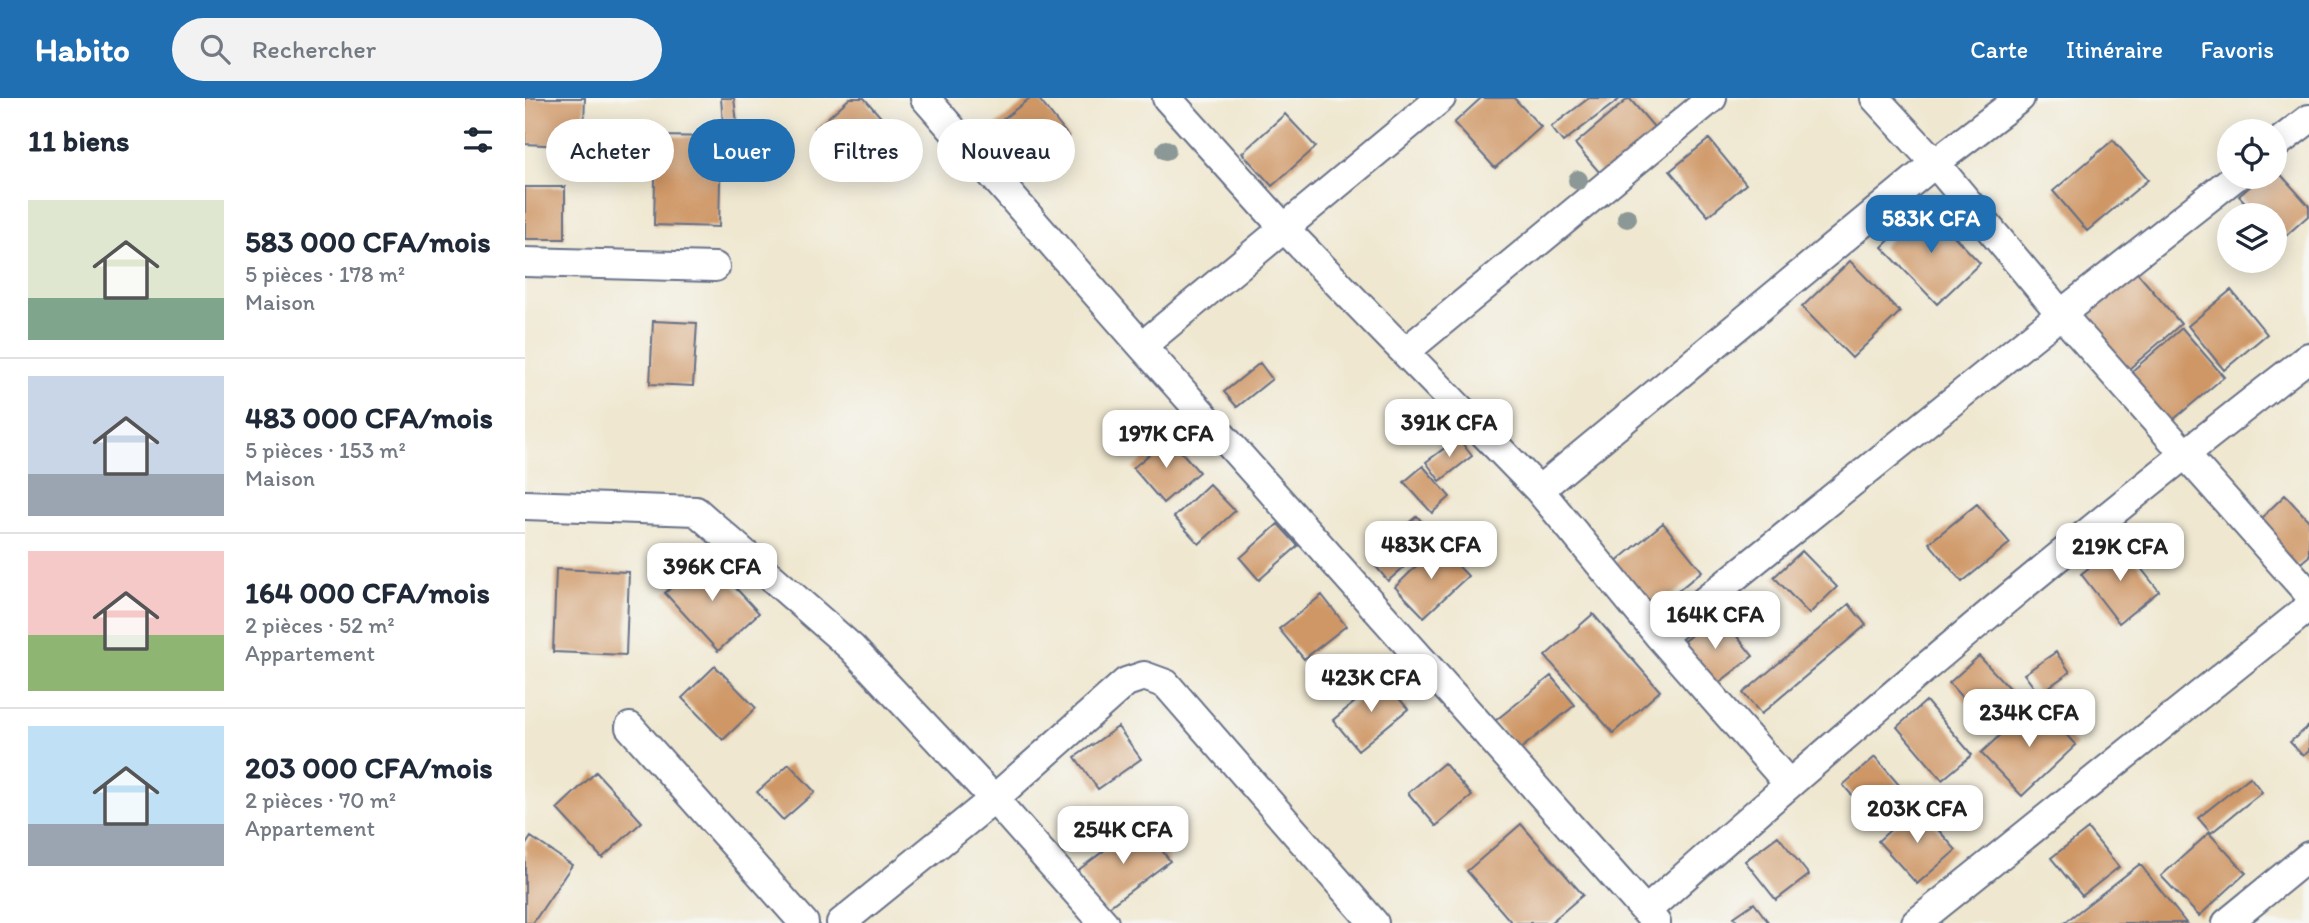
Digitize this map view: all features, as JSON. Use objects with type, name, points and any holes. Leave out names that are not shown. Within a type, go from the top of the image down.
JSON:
[{"type":"street","points":[[925,98],[1142,346],[1651,917],[1788,783],[2183,454],[2309,357]]},
{"type":"street","points":[[1167,98],[1284,228],[1539,490],[1660,637],[1788,783]]},
{"type":"street","points":[[1405,352],[1712,98]]},
{"type":"street","points":[[1875,98],[1935,163],[2060,314],[2309,594]]},
{"type":"street","points":[[1539,490],[1935,163],[2020,98]]},
{"type":"street","points":[[1142,346],[1434,100]]},
{"type":"street","points":[[2287,136],[2309,119]]},
{"type":"street","points":[[1660,637],[2060,314],[2220,189]]},
{"type":"street","points":[[525,262],[715,267]]},
{"type":"street","points":[[525,506],[696,511],[852,648],[994,799],[1104,923]]},
{"type":"street","points":[[1916,923],[2309,607]]},
{"type":"street","points":[[841,923],[994,799],[1125,682],[1144,676],[1166,684],[1374,923]]},
{"type":"street","points":[[630,727],[804,923]]},
{"type":"street","points":[[2227,923],[2309,856]]},
{"type":"building","points":[[525,98],[585,98],[584,119],[546,119],[546,145],[525,144]]},
{"type":"building","points":[[721,98],[734,98],[737,119],[723,119]]},
{"type":"building","points":[[850,98],[864,98],[883,119],[826,119]]},
{"type":"building","points":[[1030,98],[1038,98],[1055,119],[1003,119]]},
{"type":"building","points":[[1481,98],[1514,98],[1541,127],[1495,168],[1454,123]]},
{"type":"building","points":[[1589,98],[1621,98],[1563,142],[1551,127]]},
{"type":"building","points":[[1629,98],[1660,134],[1606,180],[1575,144]]},
{"type":"building","points":[[1285,114],[1316,147],[1272,186],[1242,153]]},
{"type":"building","points":[[674,136],[688,136],[688,182],[720,182],[719,227],[654,225],[655,182],[674,182]]},
{"type":"building","points":[[1709,139],[1746,184],[1708,216],[1670,171]]},
{"type":"building","points":[[2113,140],[2148,180],[2087,231],[2053,191]]},
{"type":"building","points":[[2287,181],[2309,206],[2309,215],[2287,235],[2287,203],[2246,203],[2239,196],[2247,189],[2287,189]]},
{"type":"building","points":[[525,187],[565,187],[565,239],[525,239]]},
{"type":"building","points":[[1925,206],[1980,263],[1937,304],[1882,247]]},
{"type":"building","points":[[1850,261],[1900,312],[1852,358],[1802,307]]},
{"type":"building","points":[[2134,269],[2181,324],[2122,375],[2075,320]]},
{"type":"building","points":[[2231,290],[2267,334],[2224,370],[2188,326]]},
{"type":"building","points":[[653,321],[697,323],[693,386],[650,384]]},
{"type":"building","points":[[2182,328],[2224,377],[2167,425],[2125,377]]},
{"type":"building","points":[[1260,363],[1272,379],[1237,407],[1224,392]]},
{"type":"building","points":[[1169,438],[1199,472],[1163,503],[1133,468]]},
{"type":"building","points":[[1458,438],[1472,456],[1440,481],[1426,462]]},
{"type":"building","points":[[1423,466],[1450,497],[1432,513],[1404,482]]},
{"type":"building","points":[[1209,484],[1235,511],[1199,544],[1174,517]]},
{"type":"building","points":[[2285,495],[2309,521],[2309,556],[2295,568],[2255,524]]},
{"type":"building","points":[[1977,504],[2010,543],[1962,582],[1929,543]]},
{"type":"building","points":[[1417,516],[1436,539],[1388,581],[1368,557]]},
{"type":"building","points":[[1663,523],[1702,571],[1655,610],[1615,563]]},
{"type":"building","points":[[1278,524],[1298,546],[1259,580],[1240,558]]},
{"type":"building","points":[[2121,543],[2159,591],[2119,623],[2081,574]]},
{"type":"building","points":[[1438,545],[1468,576],[1424,617],[1395,587]]},
{"type":"building","points":[[1802,551],[1837,587],[1809,614],[1774,577]]},
{"type":"building","points":[[706,556],[759,613],[718,651],[665,593]]},
{"type":"building","points":[[556,569],[629,572],[626,655],[553,652]]},
{"type":"building","points":[[1322,595],[1346,626],[1304,659],[1279,629]]},
{"type":"building","points":[[1849,604],[1866,625],[1761,714],[1743,693]]},
{"type":"building","points":[[1718,613],[1753,656],[1712,688],[1678,646]]},
{"type":"building","points":[[1593,614],[1660,691],[1613,733],[1545,656]]},
{"type":"building","points":[[2056,652],[2070,672],[2039,694],[2024,674]]},
{"type":"building","points":[[1979,656],[2022,702],[1991,730],[1949,683]]},
{"type":"building","points":[[715,666],[756,708],[723,740],[682,698]]},
{"type":"building","points":[[1551,676],[1575,705],[1519,750],[1495,721]]},
{"type":"building","points":[[1383,679],[1408,709],[1358,750],[1333,720]]},
{"type":"building","points":[[1926,701],[1972,755],[1942,780],[1897,727]]},
{"type":"building","points":[[2035,702],[2076,745],[2022,796],[1981,753]]},
{"type":"building","points":[[2309,726],[2309,751],[2303,756],[2290,742]]},
{"type":"building","points":[[1118,727],[1141,759],[1098,789],[1075,757]]},
{"type":"building","points":[[1875,757],[1911,799],[1879,826],[1843,785]]},
{"type":"building","points":[[1444,763],[1472,796],[1436,826],[1408,793]]},
{"type":"building","points":[[789,764],[815,792],[783,820],[757,792]]},
{"type":"building","points":[[596,772],[642,822],[602,858],[557,809]]},
{"type":"building","points":[[2250,777],[2262,792],[2211,833],[2198,818]]},
{"type":"building","points":[[1917,806],[1956,850],[1917,884],[1878,841]]},
{"type":"building","points":[[1141,823],[1170,861],[1106,909],[1077,871]]},
{"type":"building","points":[[1521,824],[1583,895],[1550,923],[1512,923],[1467,871]]},
{"type":"building","points":[[2088,829],[2119,867],[2082,896],[2051,858]]},
{"type":"building","points":[[2209,833],[2246,873],[2199,916],[2161,876]]},
{"type":"building","points":[[1778,836],[1809,875],[1776,900],[1745,861]]},
{"type":"building","points":[[531,837],[572,865],[533,923],[525,923],[525,846]]},
{"type":"building","points":[[2140,864],[2186,923],[2064,923]]},
{"type":"building","points":[[1754,903],[1769,923],[1739,923],[1734,917]]}]
